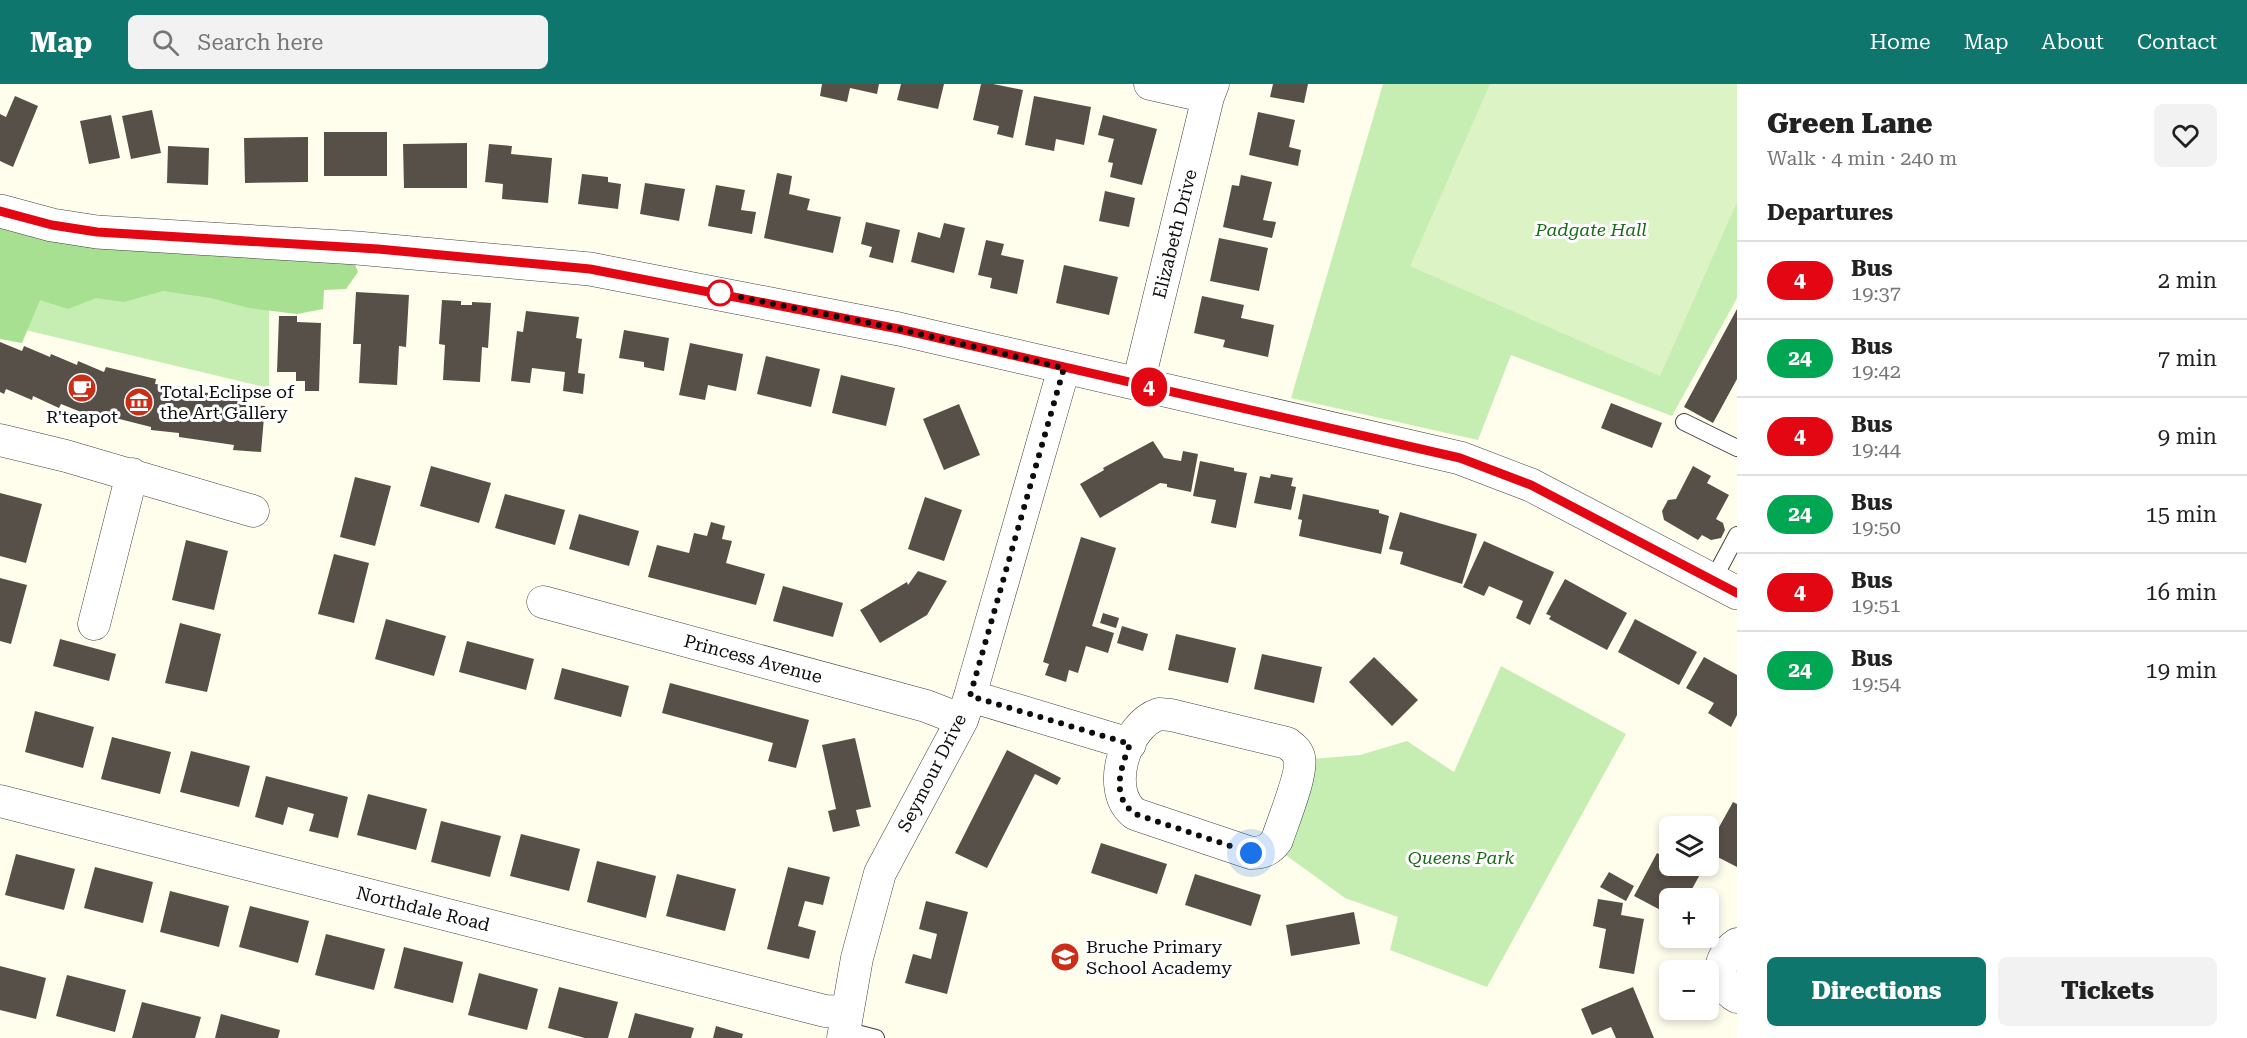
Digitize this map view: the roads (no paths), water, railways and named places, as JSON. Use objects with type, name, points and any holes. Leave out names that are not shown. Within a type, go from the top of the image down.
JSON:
[{"type":"street","points":[[1150,84],[1211,90]]},
{"type":"street","name":"Elizabeth Drive","points":[[1138,384],[1211,90]]},
{"type":"street","points":[[0,211],[52,225],[97,232],[368,249],[590,269],[899,329],[1460,458],[1531,485],[1725,587]]},
{"type":"street","name":"Seymour Drive","points":[[845,1027],[857,958],[880,873],[966,708],[1064,368]]},
{"type":"street","points":[[0,440],[132,474],[253,511]]},
{"type":"street","points":[[94,624],[132,474]]},
{"type":"street","name":"Princess Avenue","points":[[543,602],[926,706],[966,708],[1130,744]]},
{"type":"street","points":[[1160,714],[1287,743],[1299,757],[1300,765],[1277,840],[1271,848],[1261,853],[1251,853],[1135,814],[1126,808],[1119,787],[1122,767],[1130,744],[1139,726],[1148,718],[1160,714]]},
{"type":"street","name":"Northdale Road","points":[[0,801],[813,1008],[845,1027]]},
{"type":"street","points":[[1737,944],[1728,950],[1720,967],[1724,986],[1737,997]]},
{"type":"lane","points":[[1684,422],[1737,448]]},
{"type":"lane","points":[[1725,587],[1737,535]]},
{"type":"lane","points":[[845,1027],[876,1038]]},
{"type":"place","name":"R'teapot","points":[[82,388]]},
{"type":"place","name":"Total Eclipse of the Art Gallery","points":[[139,402]]},
{"type":"place","name":"Bruche Primary School Academy","points":[[1065,957]]},
{"type":"park label","name":"Padgate Hall","points":[[1591,230]]},
{"type":"park label","name":"Queens Park","points":[[1461,858]]}]
